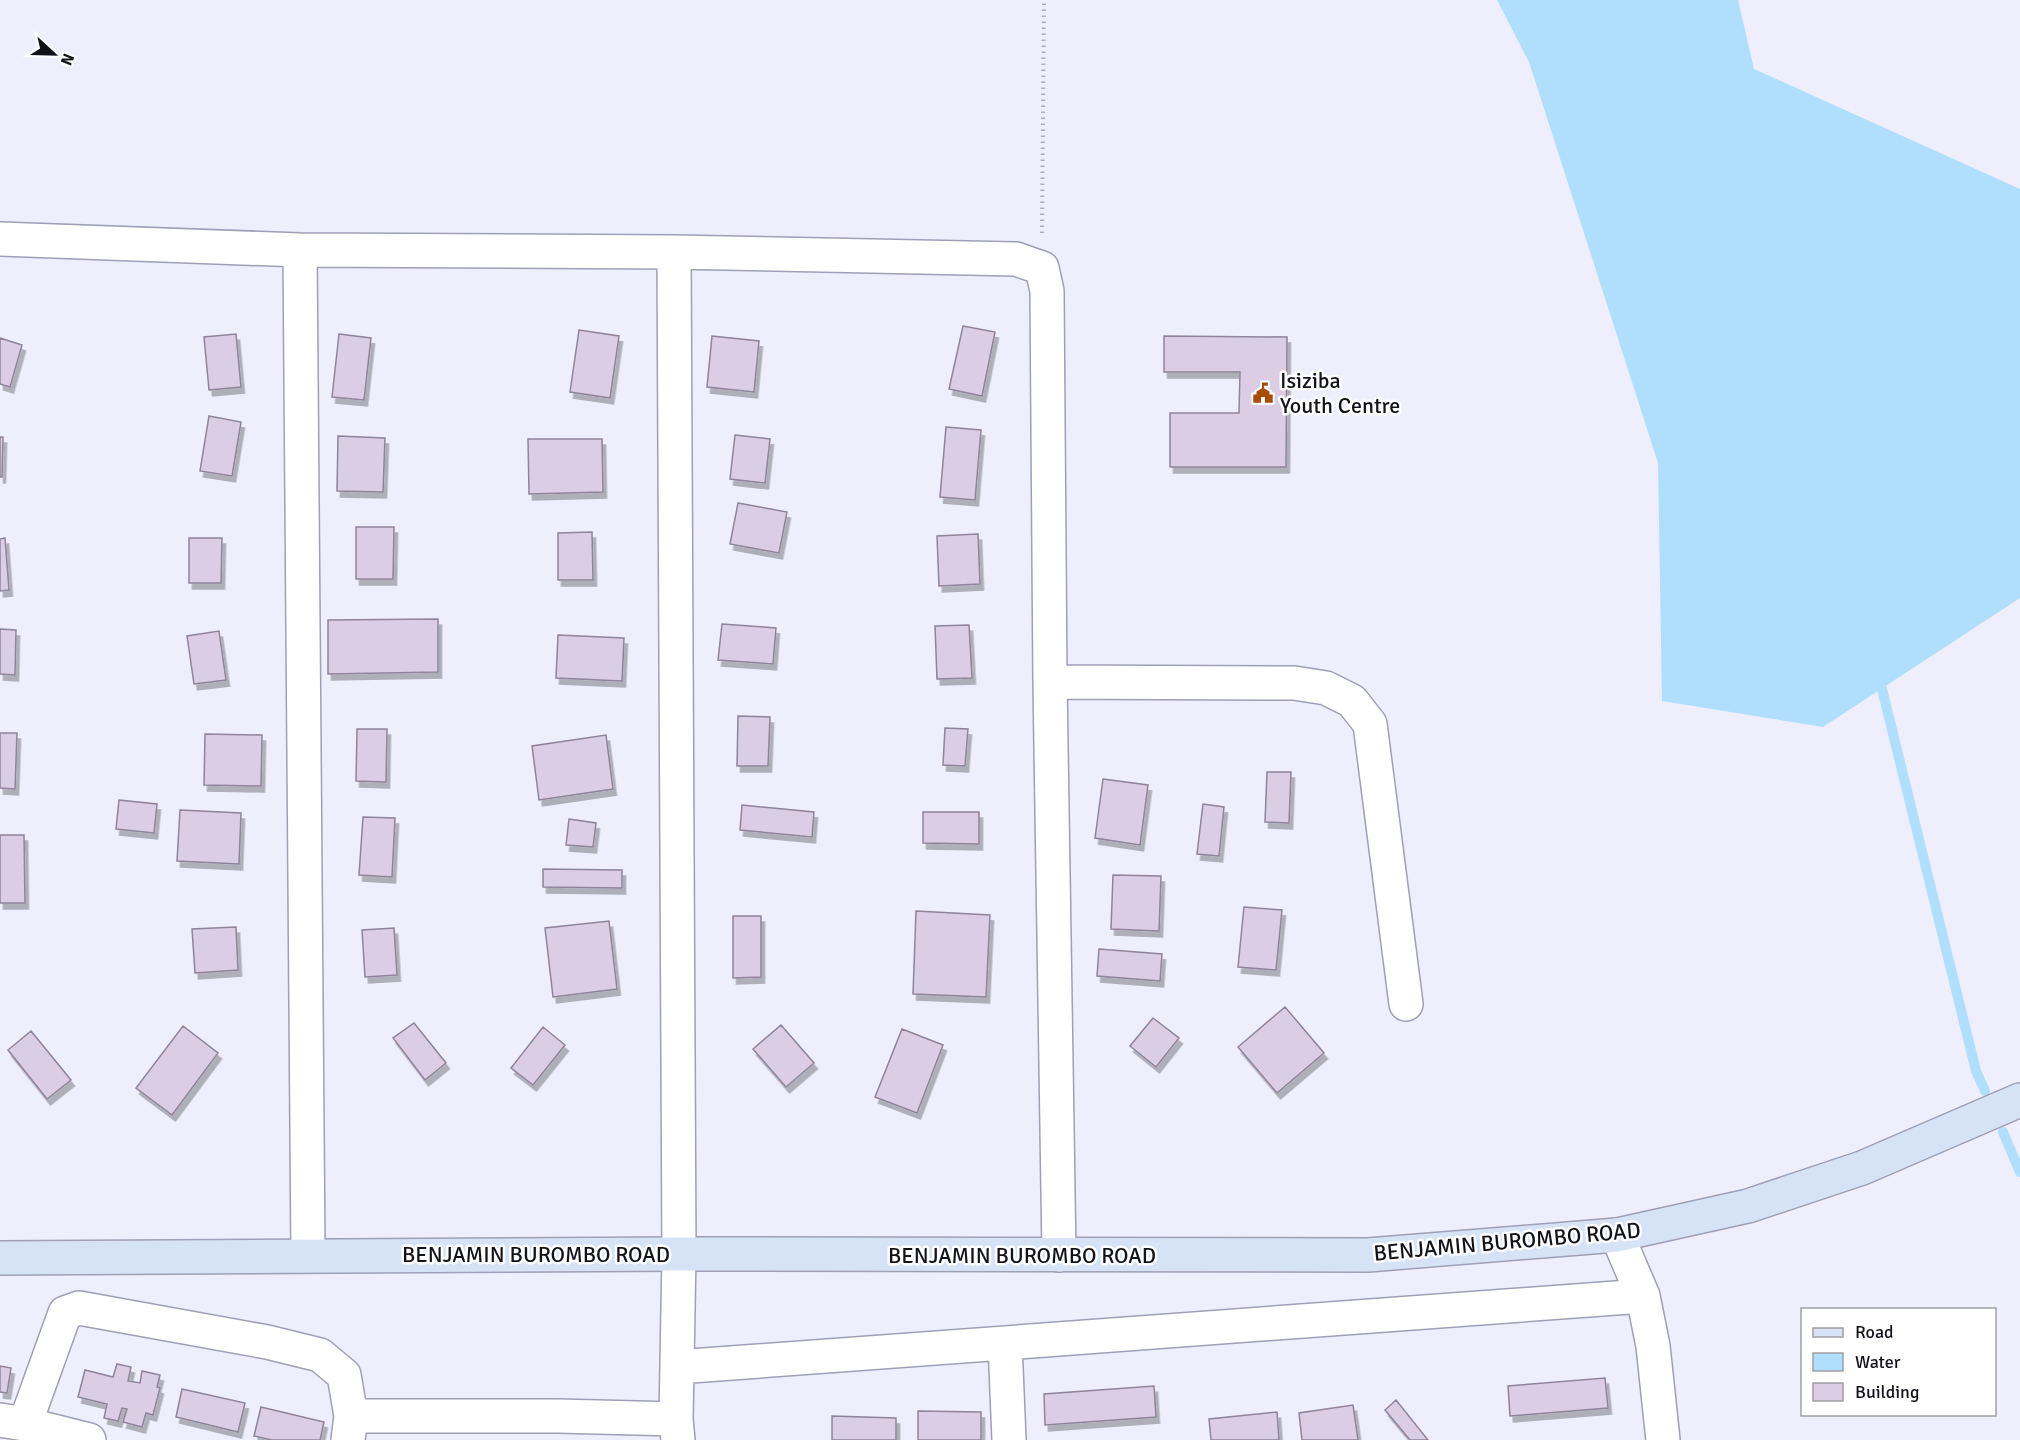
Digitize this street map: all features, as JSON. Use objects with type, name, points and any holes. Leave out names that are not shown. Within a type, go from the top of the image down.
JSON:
[{"type":"street","points":[[0,239],[300,250],[674,252],[1016,259],[1042,268],[1047,291],[1050,682],[1059,1255]]},
{"type":"street","points":[[300,250],[308,1255]]},
{"type":"street","points":[[89,1440],[13,1422],[65,1313],[79,1308],[267,1342],[320,1355],[344,1375],[349,1428],[677,1429],[679,1254],[674,252]]},
{"type":"street","points":[[1050,682],[1294,682],[1326,688],[1352,701],[1370,724],[1406,1004]]},
{"type":"street","name":"BENJAMIN BUROMBO ROAD","points":[[0,1258],[679,1254],[1368,1255],[1617,1235],[1748,1206],[1862,1168],[2020,1100]]},
{"type":"street","points":[[1617,1235],[1643,1296],[1653,1346],[1663,1440]]},
{"type":"street","points":[[677,1367],[1643,1296]]},
{"type":"street","points":[[1005,1343],[1009,1440]]},
{"type":"path","points":[[1042,268],[1044,0]]},
{"type":"water","points":[[1497,0],[1738,0],[1754,69],[2020,189],[2020,598],[1823,727],[1662,701],[1658,463],[1529,62]]},
{"type":"building","points":[[963,326],[995,332],[982,396],[949,389]]},
{"type":"building","points":[[579,330],[619,336],[610,398],[570,392]]},
{"type":"building","points":[[236,334],[241,387],[209,390],[204,337]]},
{"type":"building","points":[[339,334],[371,338],[364,400],[332,397]]},
{"type":"building","points":[[712,336],[759,341],[754,392],[707,387]]},
{"type":"building","name":"Isiziba Youth Centre","points":[[1164,336],[1287,337],[1286,467],[1170,467],[1170,413],[1239,413],[1240,372],[1164,372]]},
{"type":"building","points":[[0,338],[22,345],[10,387],[0,384]]},
{"type":"building","points":[[209,416],[241,422],[232,476],[200,471]]},
{"type":"building","points":[[946,427],[981,430],[975,500],[940,497]]},
{"type":"building","points":[[735,435],[770,439],[765,483],[730,479]]},
{"type":"building","points":[[338,436],[385,438],[383,492],[337,491]]},
{"type":"building","points":[[0,437],[3,437],[2,477],[0,477]]},
{"type":"building","points":[[528,439],[602,439],[603,492],[529,494]]},
{"type":"building","points":[[738,503],[787,512],[779,553],[730,544]]},
{"type":"building","points":[[356,527],[394,527],[393,579],[356,579]]},
{"type":"building","points":[[592,532],[593,580],[558,580],[558,533]]},
{"type":"building","points":[[978,534],[980,584],[939,586],[937,536]]},
{"type":"building","points":[[5,538],[9,590],[0,591],[0,539]]},
{"type":"building","points":[[189,538],[222,538],[221,583],[189,583]]},
{"type":"building","points":[[438,619],[438,672],[328,674],[328,620]]},
{"type":"building","points":[[722,624],[776,628],[773,664],[718,660]]},
{"type":"building","points":[[969,625],[972,678],[937,679],[935,626]]},
{"type":"building","points":[[0,629],[16,630],[15,675],[0,674]]},
{"type":"building","points":[[219,631],[226,680],[194,684],[187,636]]},
{"type":"building","points":[[558,635],[624,638],[622,681],[556,678]]},
{"type":"building","points":[[738,716],[770,717],[768,766],[737,766]]},
{"type":"building","points":[[945,728],[968,729],[965,766],[943,765]]},
{"type":"building","points":[[357,729],[387,729],[386,782],[356,781]]},
{"type":"building","points":[[0,733],[17,733],[15,789],[0,788]]},
{"type":"building","points":[[205,734],[262,735],[261,786],[204,785]]},
{"type":"building","points":[[606,735],[613,789],[539,800],[532,746]]},
{"type":"building","points":[[1267,772],[1291,772],[1289,823],[1265,822]]},
{"type":"building","points":[[1103,779],[1148,785],[1140,845],[1095,838]]},
{"type":"building","points":[[119,800],[157,804],[154,833],[116,829]]},
{"type":"building","points":[[1203,804],[1224,807],[1219,856],[1197,854]]},
{"type":"building","points":[[742,805],[814,812],[812,837],[740,830]]},
{"type":"building","points":[[180,810],[241,813],[239,864],[177,861]]},
{"type":"building","points":[[923,812],[979,812],[979,844],[923,843]]},
{"type":"building","points":[[363,817],[395,818],[392,877],[359,875]]},
{"type":"building","points":[[569,819],[596,823],[593,847],[566,845]]},
{"type":"building","points":[[0,835],[24,835],[25,903],[0,903]]},
{"type":"building","points":[[543,869],[622,870],[622,888],[543,887]]},
{"type":"building","points":[[1113,875],[1161,876],[1159,931],[1111,929]]},
{"type":"building","points":[[1244,907],[1282,910],[1276,970],[1238,967]]},
{"type":"building","points":[[916,911],[990,915],[986,997],[913,994]]},
{"type":"building","points":[[733,916],[761,916],[761,977],[733,978]]},
{"type":"building","points":[[609,921],[617,989],[553,997],[545,928]]},
{"type":"building","points":[[236,927],[238,970],[195,973],[192,929]]},
{"type":"building","points":[[394,928],[397,975],[365,977],[362,930]]},
{"type":"building","points":[[1099,949],[1162,954],[1160,981],[1097,976]]},
{"type":"building","points":[[1285,1007],[1324,1053],[1277,1093],[1238,1047]]},
{"type":"building","points":[[1153,1018],[1179,1038],[1156,1067],[1130,1046]]},
{"type":"building","points":[[414,1023],[446,1063],[425,1080],[393,1038]]},
{"type":"building","points":[[781,1025],[814,1063],[786,1087],[753,1049]]},
{"type":"building","points":[[183,1026],[218,1053],[172,1115],[136,1088]]},
{"type":"building","points":[[543,1027],[565,1045],[533,1085],[511,1068]]},
{"type":"building","points":[[902,1029],[943,1045],[917,1113],[875,1097]]},
{"type":"building","points":[[31,1031],[71,1080],[47,1099],[8,1050]]},
{"type":"building","points":[[117,1364],[131,1367],[128,1381],[140,1383],[142,1371],[160,1375],[157,1387],[160,1388],[153,1415],[146,1413],[142,1427],[123,1422],[127,1409],[122,1408],[118,1421],[104,1418],[107,1404],[78,1397],[85,1370],[113,1377]]},
{"type":"building","points":[[0,1366],[11,1368],[7,1393],[0,1392]]},
{"type":"building","points":[[1605,1378],[1608,1408],[1510,1416],[1508,1386]]},
{"type":"building","points":[[1154,1386],[1156,1417],[1045,1425],[1044,1394]]},
{"type":"building","points":[[182,1389],[245,1403],[238,1432],[176,1417]]},
{"type":"building","points":[[1396,1400],[1428,1440],[1410,1440],[1385,1410]]},
{"type":"building","points":[[1353,1405],[1358,1440],[1302,1440],[1299,1413]]},
{"type":"building","points":[[261,1407],[324,1422],[320,1440],[272,1440],[254,1436]]},
{"type":"building","points":[[918,1411],[981,1412],[981,1440],[918,1440]]},
{"type":"building","points":[[1277,1412],[1279,1440],[1211,1440],[1209,1419]]},
{"type":"building","points":[[832,1416],[896,1418],[896,1440],[832,1440]]},
{"type":"waterway","points":[[1882,689],[1976,1071],[1985,1091]]},
{"type":"waterway","points":[[2003,1132],[2020,1172]]},
{"type":"place","name":"Isiziba Youth Centre","points":[[1263,393]]}]
